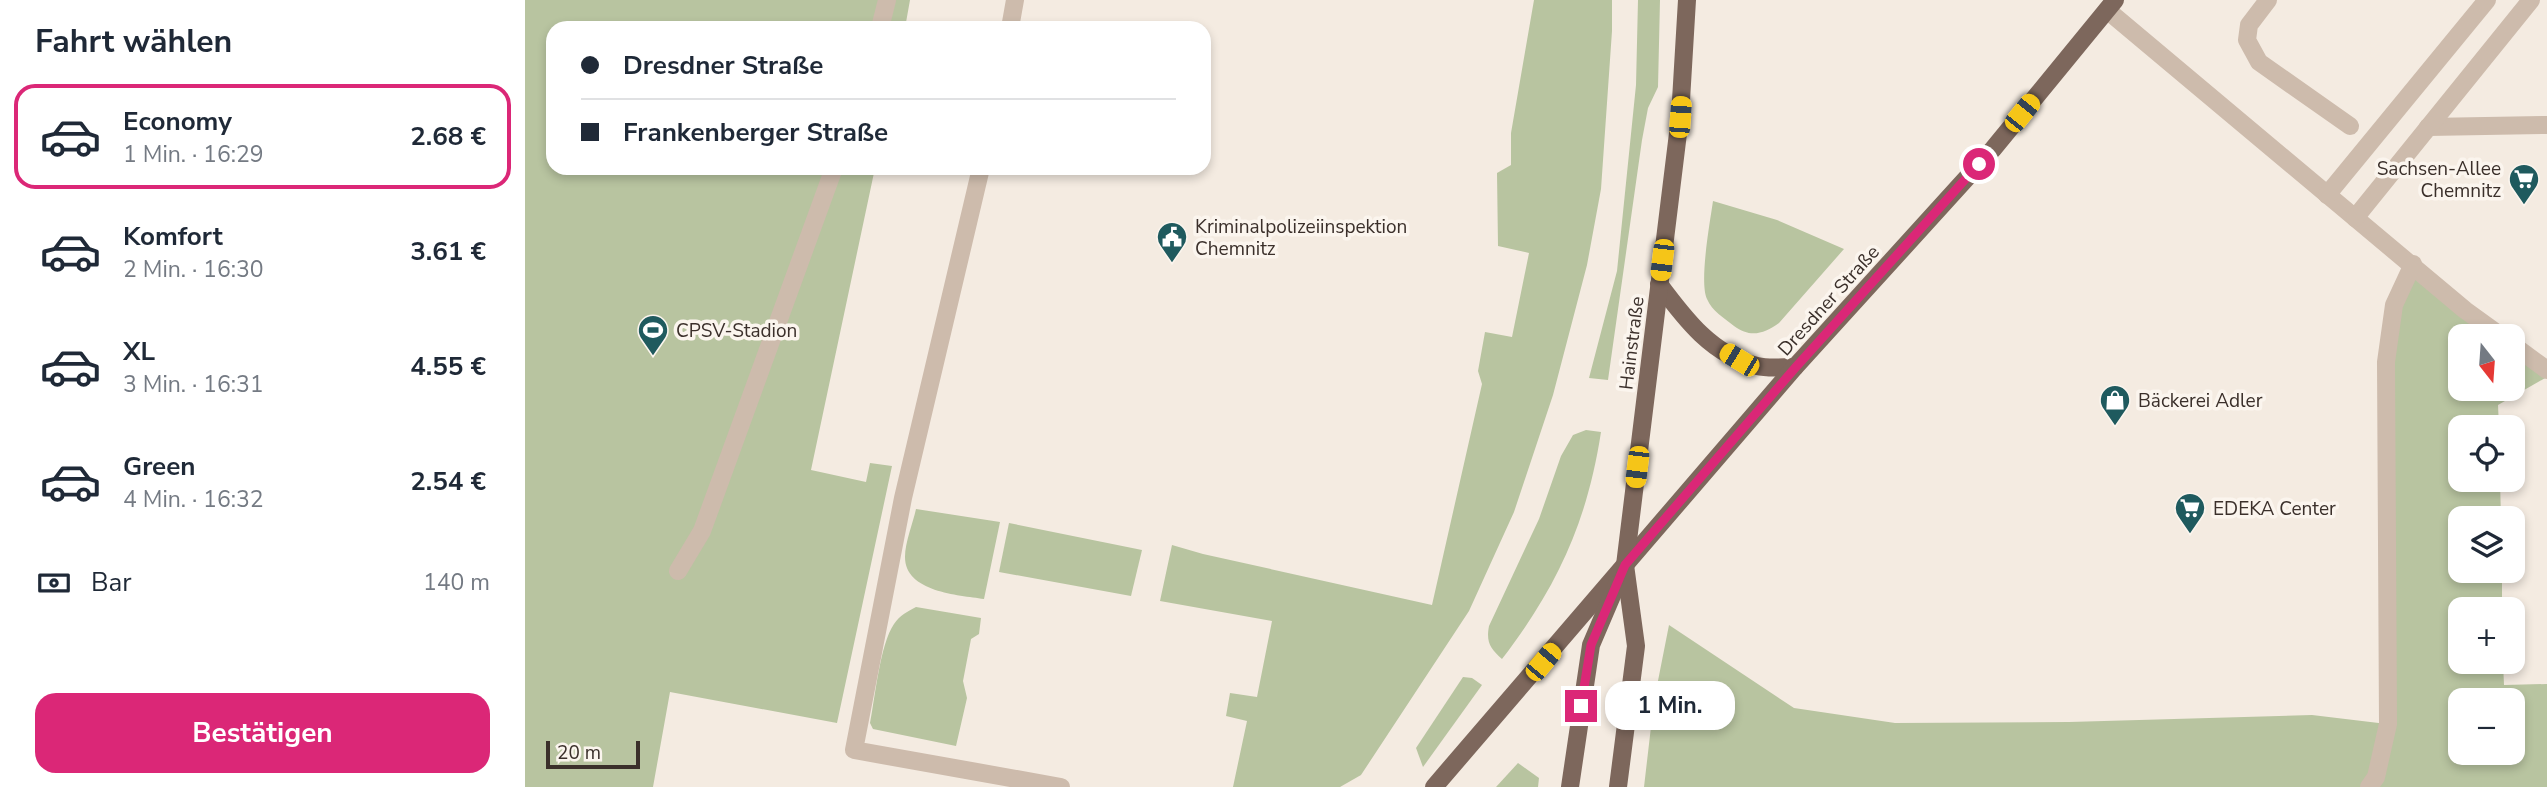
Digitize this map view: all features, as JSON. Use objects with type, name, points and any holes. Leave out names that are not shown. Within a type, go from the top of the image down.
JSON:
[{"type":"main road","name":"Hainstraße","points":[[1625,565],[1680,117],[1687,0]]},
{"type":"main road","name":"Dresdner Straße","points":[[1434,787],[1795,368],[1993,149],[2111,5]]},
{"type":"main road","points":[[1659,284],[1687,321],[1712,344],[1739,360],[1759,367],[1795,368]]},
{"type":"main road","points":[[1570,787],[1591,645],[1625,565]]},
{"type":"main road","points":[[1618,787],[1636,646],[1625,565]]},
{"type":"lane","points":[[882,21],[887,0]]},
{"type":"lane","points":[[1011,21],[1015,0]]},
{"type":"lane","points":[[2268,0],[2249,25],[2246,40],[2259,62],[2350,126]]},
{"type":"lane","points":[[2327,195],[2487,0]]},
{"type":"lane","points":[[2355,218],[2531,0]]},
{"type":"lane","points":[[2111,5],[2327,195],[2484,324]]},
{"type":"lane","points":[[2428,127],[2547,125]]},
{"type":"lane","points":[[678,571],[702,531],[831,175]]},
{"type":"lane","points":[[979,175],[904,498],[854,750],[1061,787]]},
{"type":"lane","points":[[2369,787],[2376,777],[2388,724],[2386,362],[2393,305],[2413,264]]},
{"type":"lane","points":[[2525,354],[2547,370]]},
{"type":"green space","name":"CPSV-Stadion","points":[[525,0],[910,0],[906,21],[546,21],[546,175],[874,175],[811,470],[866,482],[870,463],[892,466],[837,723],[670,692],[653,787],[525,787]]},
{"type":"green space","points":[[1534,0],[1612,0],[1612,31],[1601,189],[1587,265],[1553,395],[1514,512],[1469,611],[1361,775],[1340,787],[1233,787],[1247,721],[1226,716],[1230,693],[1257,697],[1272,621],[1160,601],[1172,545],[1432,605],[1482,384],[1478,371],[1485,332],[1512,337],[1529,253],[1498,246],[1497,173],[1511,165],[1511,133]]},
{"type":"green space","points":[[1638,0],[1660,0],[1658,87],[1648,108],[1642,140],[1608,380],[1589,378],[1617,271],[1636,85]]},
{"type":"green space","points":[[1713,201],[1777,220],[1844,249],[1779,323],[1768,330],[1751,333],[1740,330],[1719,314],[1707,299],[1704,279]]},
{"type":"green space","points":[[2413,264],[2486,324],[2448,324],[2448,401],[2505,401],[2498,405],[2498,415],[2448,415],[2448,492],[2500,492],[2501,506],[2448,506],[2448,583],[2502,583],[2502,597],[2448,597],[2448,674],[2504,674],[2504,685],[2547,684],[2547,787],[1644,787],[1654,701],[1669,625],[1794,708],[1895,723],[2069,722],[2312,715],[2387,724],[2386,362]]},
{"type":"green space","points":[[2525,356],[2547,377],[2525,390]]},
{"type":"green space","points":[[1586,430],[1601,432],[1578,525],[1554,580],[1502,659],[1490,644],[1489,626],[1539,519],[1561,456],[1573,435]]},
{"type":"green space","points":[[916,509],[1000,522],[984,599],[935,590],[923,585],[907,569],[905,557]]},
{"type":"green space","points":[[1009,523],[1142,550],[1131,596],[999,572]]},
{"type":"green space","points":[[916,607],[981,618],[979,634],[971,639],[963,681],[967,698],[956,746],[873,729],[870,723],[889,633],[899,618]]},
{"type":"green space","points":[[1463,677],[1472,678],[1482,685],[1423,767],[1416,748]]},
{"type":"green space","points":[[1518,763],[1539,778],[1538,787],[1496,787]]},
{"type":"place","name":"Sachsen-Allee Chemnitz","points":[[2524,206]]},
{"type":"place","name":"Kriminalpolizeiinspektion Chemnitz","points":[[1172,264]]},
{"type":"place","name":"CPSV-Stadion","points":[[653,357]]},
{"type":"place","name":"Bäckerei Adler","points":[[2115,427]]},
{"type":"place","name":"EDEKA Center","points":[[2190,535]]},
{"type":"route","points":[[1581,706],[1591,645],[1625,565],[1795,368],[1979,164]]}]
